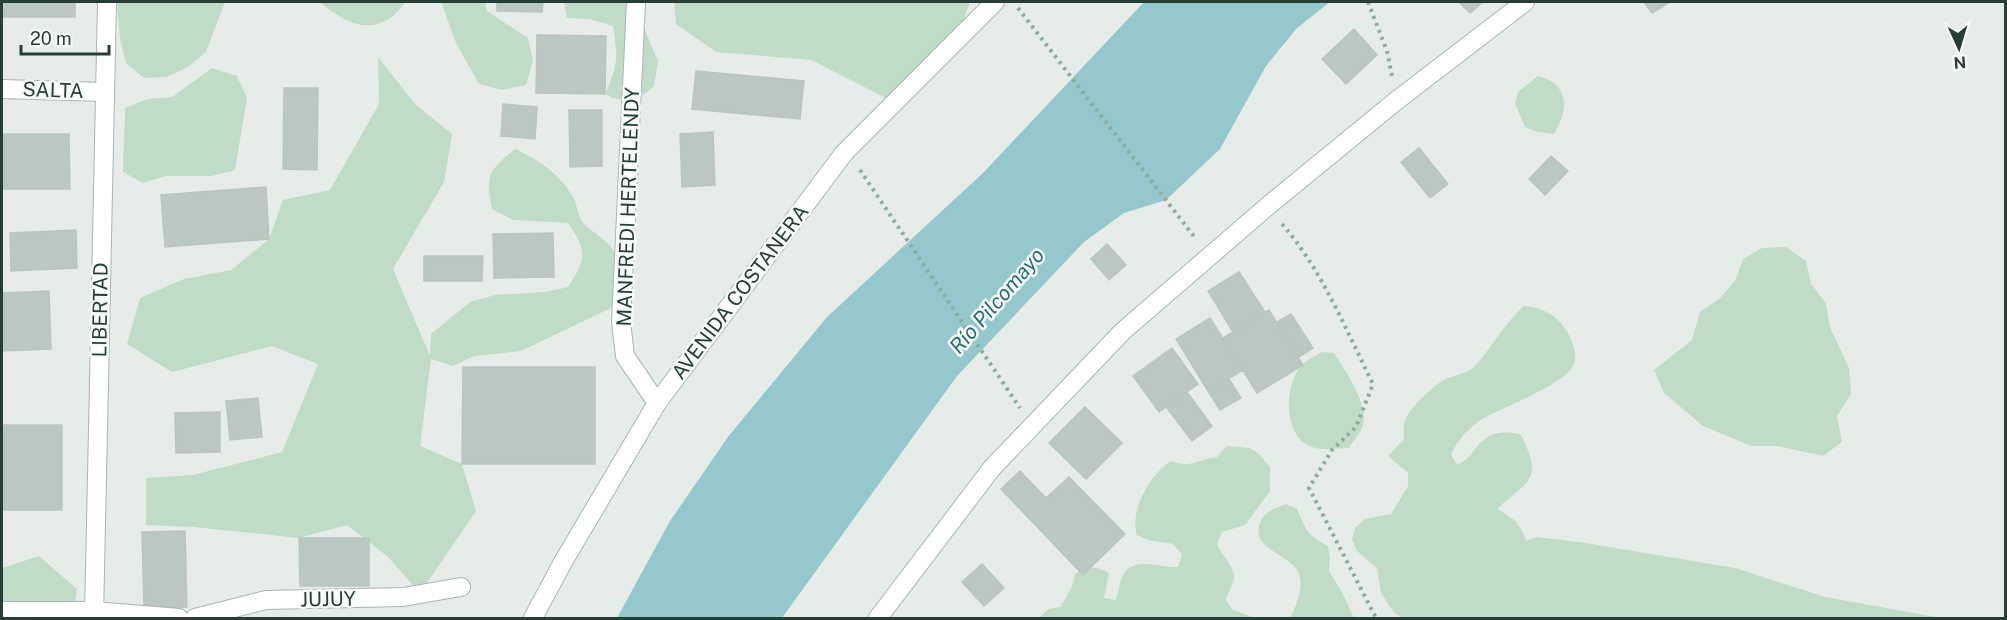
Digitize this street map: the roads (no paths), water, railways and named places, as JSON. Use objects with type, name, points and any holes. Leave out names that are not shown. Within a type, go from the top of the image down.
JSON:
[{"type":"street","name":"LIBERTAD","points":[[94,615],[107,2]]},
{"type":"street","name":"MANFREDI HERTELENDY","points":[[636,2],[621,322],[625,356],[657,403]]},
{"type":"street","name":"AVENIDA COSTANERA","points":[[532,618],[657,403],[844,153],[995,2]]},
{"type":"street","points":[[878,618],[992,468],[1123,331],[1269,205],[1396,101],[1525,2]]},
{"type":"street","name":"SALTA","points":[[2,89],[105,92]]},
{"type":"street","name":"JUJUY","points":[[195,618],[266,600],[404,597],[461,586]]},
{"type":"street","points":[[2,611],[179,618]]},
{"type":"water","name":"Río Pilcomayo","points":[[1144,2],[1330,2],[1297,28],[1266,66],[1220,149],[1166,200],[1124,213],[1084,242],[957,376],[782,618],[617,618],[670,521],[728,437],[827,317],[983,173]]}]
